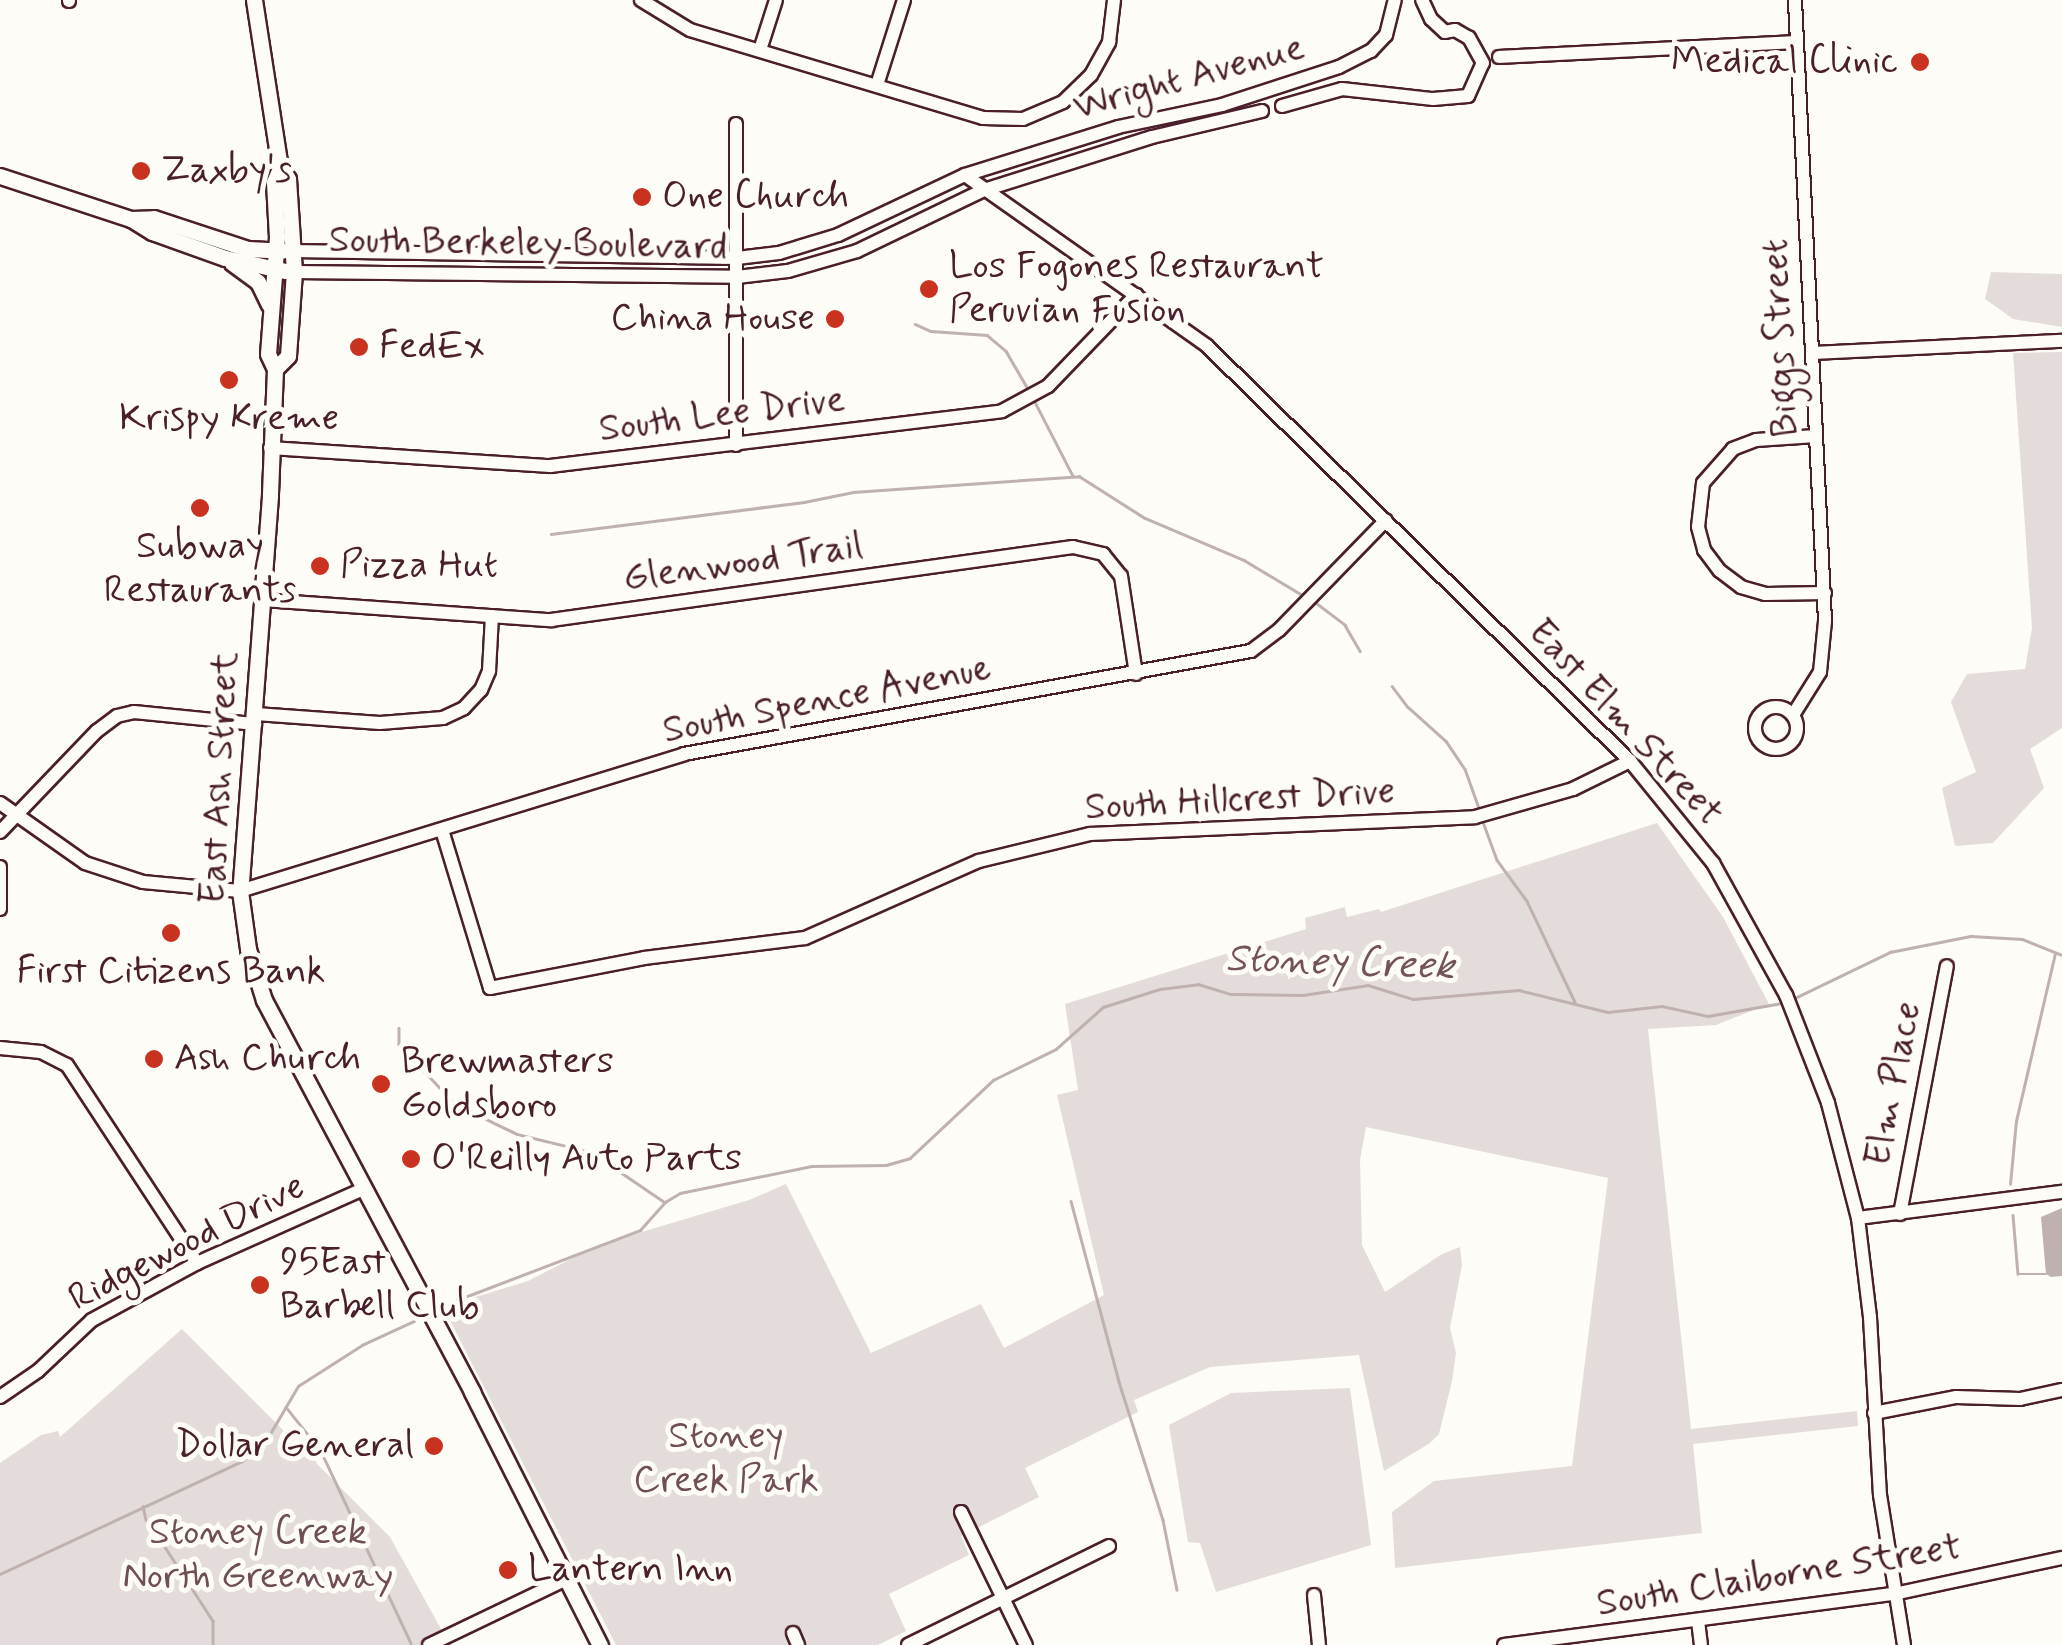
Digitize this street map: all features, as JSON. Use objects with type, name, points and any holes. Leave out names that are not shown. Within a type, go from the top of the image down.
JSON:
[{"type":"main road","name":"East Ash Street","points":[[254,0],[280,168],[274,182],[284,251],[294,272],[288,356],[275,370]]},
{"type":"main road","points":[[0,176],[131,219],[152,232],[225,258],[294,272]]},
{"type":"main road","points":[[131,219],[154,218],[248,249],[284,251]]},
{"type":"main road","name":"East Ash Street","points":[[284,251],[275,270],[268,354],[275,370],[255,718],[240,891],[248,950],[264,1000],[569,1578],[600,1645]]},
{"type":"main road","points":[[225,258],[258,282],[272,313]]},
{"type":"street","points":[[641,0],[690,30],[983,118],[1023,120],[1063,102],[1091,76],[1109,42],[1114,0]]},
{"type":"street","points":[[760,50],[776,0]]},
{"type":"street","points":[[877,86],[904,0]]},
{"type":"street","name":"Wright Avenue","points":[[965,175],[1118,127],[1222,105],[1339,67],[1371,51],[1386,35],[1395,0]]},
{"type":"street","name":"Wright Avenue","points":[[1282,106],[1342,90],[1433,99],[1468,96],[1483,63],[1469,38],[1455,30],[1445,32],[1431,19],[1422,0]]},
{"type":"street","name":"Biggs Street","points":[[1793,715],[1820,672],[1825,592],[1794,0]]},
{"type":"street","points":[[1499,57],[1796,42]]},
{"type":"street","name":"Wright Avenue","points":[[984,190],[1152,137],[1262,111]]},
{"type":"street","points":[[736,124],[736,445]]},
{"type":"street","name":"East Elm Street","points":[[965,175],[1207,346],[1630,761],[1713,863],[1753,930],[1796,1021],[1828,1103],[1858,1218],[1870,1318],[1880,1495],[1904,1645]]},
{"type":"street","name":"South Berkeley Boulevard","points":[[284,251],[737,258],[779,252],[838,236],[965,175]]},
{"type":"street","name":"South Berkeley Boulevard","points":[[294,272],[737,277],[788,271],[857,250],[984,190]]},
{"type":"street","name":"South Lee Drive","points":[[270,448],[550,466],[1002,411],[1048,386],[1136,295]]},
{"type":"street","points":[[1814,354],[2062,341]]},
{"type":"street","points":[[1816,436],[1756,440],[1733,449],[1703,483],[1698,527],[1704,550],[1720,571],[1741,587],[1765,594],[1825,592]]},
{"type":"street","name":"South Spence Avenue","points":[[240,891],[684,754],[1251,651],[1309,599],[1386,520]]},
{"type":"street","name":"Glenwood Trail","points":[[262,600],[551,620],[1073,547],[1104,554],[1121,576],[1136,674]]},
{"type":"street","points":[[0,832],[117,716],[134,712],[380,723],[443,718],[464,708],[481,690],[488,671],[492,616]]},
{"type":"street","name":"South Hillcrest Drive","points":[[442,830],[490,988],[644,958],[805,938],[979,860],[1090,834],[1475,816],[1573,789],[1630,761]]},
{"type":"street","points":[[0,803],[14,817],[85,863],[144,882],[240,891]]},
{"type":"street","points":[[0,867],[0,909]]},
{"type":"street","name":"Elm Place","points":[[1900,1214],[1947,966]]},
{"type":"street","points":[[0,1048],[41,1052],[67,1064],[197,1263]]},
{"type":"street","name":"Ridgewood Drive","points":[[0,1397],[38,1371],[92,1320],[197,1263],[362,1188]]},
{"type":"street","points":[[1858,1218],[2062,1192]]},
{"type":"street","points":[[1874,1413],[1956,1397],[2020,1400],[2062,1390]]},
{"type":"street","points":[[961,1512],[1026,1645]]},
{"type":"street","points":[[908,1645],[1109,1546]]},
{"type":"street","name":"South Claiborne Street","points":[[1504,1645],[1894,1594],[2062,1558]]},
{"type":"street","points":[[428,1645],[569,1578]]},
{"type":"street","points":[[1314,1595],[1319,1645]]},
{"type":"street","points":[[1698,1622],[1701,1645]]},
{"type":"green space","points":[[1991,272],[2062,274],[2062,327],[2013,319],[1985,299]]},
{"type":"green space","points":[[2062,352],[2062,728],[2030,749],[2044,788],[1993,843],[1955,846],[1942,788],[1976,772],[1951,702],[1967,674],[2025,669],[2032,628],[2013,353]]},
{"type":"green space","name":"Stoney Creek Park","points":[[1657,823],[1723,917],[1769,1004],[1716,1025],[1648,1029],[1691,1429],[1857,1411],[1858,1426],[1693,1444],[1702,1533],[1395,1568],[1392,1512],[1434,1481],[1572,1466],[1608,1178],[1366,1127],[1360,1160],[1362,1245],[1385,1292],[1442,1254],[1460,1247],[1462,1265],[1450,1328],[1456,1353],[1452,1381],[1439,1434],[1430,1443],[1384,1471],[1359,1355],[1210,1367],[1134,1400],[1138,1412],[1025,1468],[1039,1497],[961,1536],[969,1555],[889,1594],[906,1631],[878,1645],[616,1645],[443,1307],[528,1281],[598,1245],[749,1200],[786,1184],[871,1353],[981,1304],[1004,1348],[1104,1295],[1057,1095],[1078,1090],[1065,1004],[1306,929],[1305,918],[1345,907],[1347,917],[1379,909],[1381,912]]},
{"type":"green space","name":"Stoney Creek North Greenway","points":[[182,1329],[304,1451],[311,1449],[317,1464],[390,1537],[450,1645],[0,1645],[0,1463],[41,1435],[58,1431],[60,1437]]},
{"type":"green space","points":[[1350,1388],[1371,1545],[1216,1592],[1200,1543],[1188,1542],[1169,1425],[1231,1393]]},
{"type":"shaded area","points":[[2062,1208],[2062,1276],[2051,1277],[2046,1274],[2041,1217]]},
{"type":"waterway","points":[[915,324],[931,331],[987,335],[1006,351],[1028,389]]},
{"type":"waterway","points":[[1035,402],[1073,476]]},
{"type":"waterway","points":[[551,534],[804,502],[853,492],[1079,476],[1145,518],[1244,560],[1304,596]]},
{"type":"waterway","points":[[1315,602],[1345,625],[1360,651]]},
{"type":"waterway","points":[[1392,686],[1408,707],[1446,741],[1465,769],[1479,808]]},
{"type":"waterway","points":[[1483,822],[1497,860],[1527,901],[1575,1002]]},
{"type":"waterway","name":"Stoney Creek","points":[[1795,998],[1890,952],[1971,936],[2022,939],[2062,955]]},
{"type":"waterway","points":[[2010,1184],[2016,1121],[2055,954]]},
{"type":"waterway","name":"Stoney Creek","points":[[444,1305],[640,1230],[665,1202],[680,1193],[811,1166],[886,1165],[910,1158],[993,1080],[1056,1049],[1103,1007],[1160,989],[1198,984],[1231,994],[1303,995],[1368,985],[1413,999],[1519,990],[1608,1012],[1662,1006],[1708,1016],[1782,1003]]},
{"type":"waterway","points":[[399,1028],[399,1044],[455,1104],[517,1134],[591,1152],[663,1201]]},
{"type":"waterway","points":[[1071,1201],[1119,1382],[1163,1520],[1177,1590]]},
{"type":"waterway","points":[[2013,1215],[2018,1274],[2046,1274]]},
{"type":"waterway","name":"Stoney Creek","points":[[0,1574],[242,1461],[264,1444],[298,1386],[362,1345],[414,1321]]},
{"type":"waterway","points":[[286,1407],[321,1451],[411,1643]]},
{"type":"waterway","points":[[143,1506],[146,1520]]},
{"type":"waterway","points":[[152,1527],[213,1621],[213,1645]]},
{"type":"place","name":"Medical Clinic","points":[[1920,62]]},
{"type":"place","name":"Zaxby's","points":[[141,171]]},
{"type":"place","name":"One Church","points":[[642,197]]},
{"type":"place","name":"Los Fogones Restaurant Peruvian Fusion","points":[[929,289]]},
{"type":"place","name":"China House","points":[[835,319]]},
{"type":"place","name":"FedEx","points":[[359,347]]},
{"type":"place","name":"Krispy Kreme","points":[[229,380]]},
{"type":"place","name":"Subway Restaurants","points":[[200,508]]},
{"type":"place","name":"Pizza Hut","points":[[320,566]]},
{"type":"place","name":"First Citizens Bank","points":[[171,933]]},
{"type":"place","name":"Ash Church","points":[[154,1059]]},
{"type":"place","name":"Brewmasters Goldsboro","points":[[381,1084]]},
{"type":"place","name":"O'Reilly Auto Parts","points":[[411,1159]]},
{"type":"place","name":"95East Barbell Club","points":[[260,1285]]},
{"type":"place","name":"Dollar General","points":[[434,1446]]},
{"type":"place","name":"Lantern Inn","points":[[508,1570]]}]
